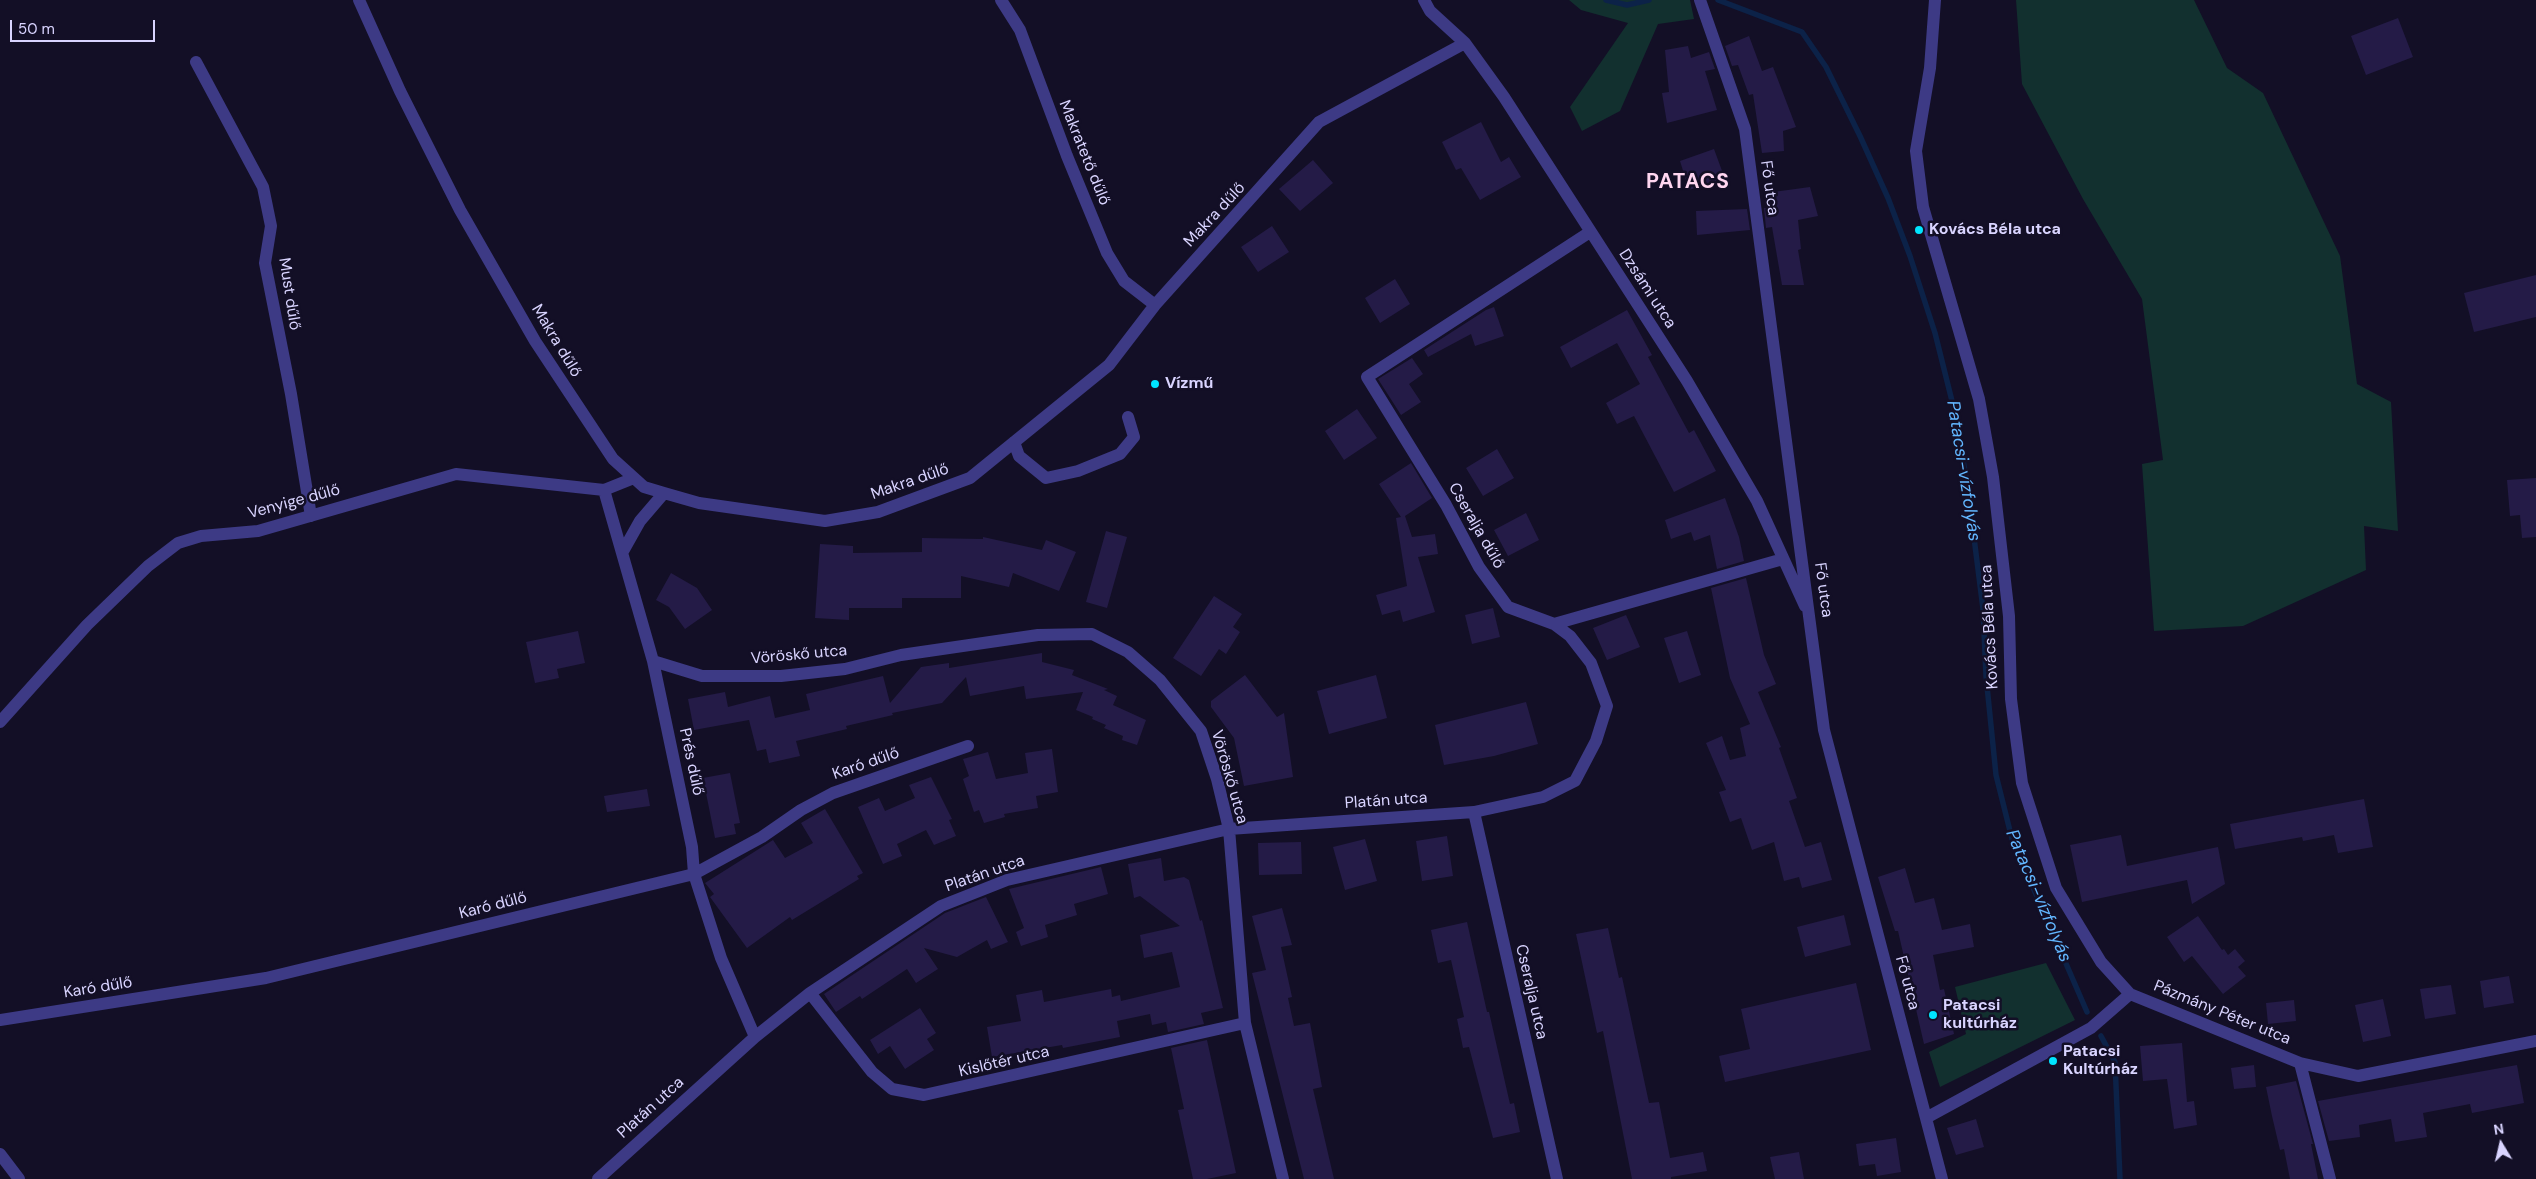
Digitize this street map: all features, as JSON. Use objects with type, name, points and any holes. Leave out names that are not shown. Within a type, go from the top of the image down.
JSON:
[{"type":"street","name":"Makra dűlő","points":[[359,0],[400,91],[460,210],[535,341],[613,459],[644,487],[664,493],[699,503],[825,521],[878,512],[970,478],[1109,365],[1155,305],[1319,122],[1465,43]]},
{"type":"street","name":"Makratető dűlő","points":[[1001,0],[1020,30],[1067,156],[1108,253],[1124,281],[1155,305]]},
{"type":"street","name":"Dzsámi utca","points":[[1424,0],[1430,11],[1465,43],[1504,97],[1687,381],[1757,502],[1811,617]]},
{"type":"street","name":"Fő utca","points":[[1700,0],[1745,128],[1811,617],[1824,730],[1942,1179]]},
{"type":"street","name":"Kovács Béla utca","points":[[1935,0],[1930,68],[1916,151],[1923,207],[1979,400],[1993,477],[2009,616],[2011,699],[2022,783],[2056,888],[2101,962],[2130,994]]},
{"type":"street","name":"Must dűlő","points":[[196,62],[263,187],[271,226],[265,263],[292,394],[311,516]]},
{"type":"street","name":"Cseralja dűlő","points":[[1474,812],[1543,797],[1575,781],[1596,741],[1607,706],[1591,663],[1570,636],[1554,624],[1508,607],[1478,567],[1446,505],[1367,377],[1590,232]]},
{"type":"street","points":[[1014,442],[1020,456],[1046,478],[1070,472],[1120,454],[1134,437],[1128,417]]},
{"type":"street","name":"Venyige dűlő","points":[[0,722],[88,625],[148,566],[178,543],[201,536],[258,530],[456,474],[604,490],[634,478]]},
{"type":"street","name":"Prés dűlő","points":[[604,490],[653,661],[692,847],[694,874],[721,958],[755,1037]]},
{"type":"street","points":[[622,553],[640,521],[664,493]]},
{"type":"street","points":[[1554,624],[1783,558]]},
{"type":"street","name":"Vöröskő utca","points":[[653,661],[702,676],[781,676],[845,669],[901,655],[1038,635],[1092,634],[1128,652],[1160,680],[1201,731],[1229,829],[1245,1023],[1283,1179]]},
{"type":"street","name":"Karó dűlő","points":[[0,1020],[266,978],[694,874],[762,837],[801,810],[833,793],[968,746]]},
{"type":"street","name":"Platán utca","points":[[598,1179],[755,1037],[810,993],[941,906],[1007,880],[1229,829],[1474,812]]},
{"type":"street","name":"Cseralja utca","points":[[1474,812],[1557,1179]]},
{"type":"street","name":"Kislőtér utca","points":[[810,993],[872,1072],[892,1089],[924,1096],[1245,1023]]},
{"type":"street","name":"Pázmány Péter utca","points":[[1926,1118],[2091,1028],[2130,994],[2300,1063],[2358,1076],[2536,1041]]},
{"type":"street","points":[[2300,1063],[2330,1179]]},
{"type":"street","points":[[0,1154],[19,1179]]},
{"type":"green space","points":[[1569,0],[1690,0],[1694,19],[1658,24],[1620,111],[1582,131],[1570,107],[1628,23],[1581,10]]},
{"type":"green space","points":[[2016,0],[2194,0],[2227,68],[2263,93],[2340,256],[2357,384],[2391,402],[2398,531],[2364,526],[2366,570],[2243,626],[2154,631],[2142,464],[2163,460],[2142,299],[2083,199],[2022,84]]},
{"type":"green space","points":[[2046,963],[2075,1020],[1940,1087],[1929,1052],[1966,1034],[1955,987]]},
{"type":"building","points":[[2398,18],[2413,57],[2366,75],[2351,36]]},
{"type":"building","points":[[1749,36],[1762,71],[1773,67],[1796,127],[1783,131],[1784,151],[1762,153],[1753,94],[1749,95],[1738,65],[1732,66],[1725,46]]},
{"type":"building","points":[[1688,46],[1691,58],[1709,52],[1715,69],[1705,71],[1717,110],[1667,123],[1662,93],[1669,92],[1665,50]]},
{"type":"building","points":[[1481,122],[1501,162],[1509,157],[1521,177],[1480,200],[1461,168],[1456,170],[1442,142]]},
{"type":"building","points":[[1714,149],[1725,179],[1689,190],[1680,161]]},
{"type":"building","points":[[1313,160],[1333,183],[1300,211],[1279,189]]},
{"type":"building","points":[[1810,187],[1818,216],[1798,220],[1801,249],[1798,250],[1804,285],[1782,285],[1772,227],[1766,228],[1764,208],[1769,208],[1766,193]]},
{"type":"building","points":[[1747,209],[1750,230],[1697,235],[1696,211]]},
{"type":"building","points":[[1272,226],[1289,252],[1258,272],[1241,247]]},
{"type":"building","points":[[2536,275],[2536,317],[2474,332],[2464,293]]},
{"type":"building","points":[[1395,279],[1410,304],[1380,323],[1365,298]]},
{"type":"building","points":[[1494,307],[1504,336],[1475,346],[1471,334],[1428,357],[1424,350],[1486,310]]},
{"type":"building","points":[[1627,310],[1652,355],[1648,357],[1689,433],[1694,430],[1716,471],[1674,492],[1634,416],[1617,424],[1606,403],[1640,384],[1617,343],[1571,368],[1560,347]]},
{"type":"building","points":[[1412,358],[1423,374],[1409,384],[1421,402],[1401,415],[1378,379]]},
{"type":"building","points":[[1357,409],[1377,438],[1344,460],[1325,431]]},
{"type":"building","points":[[1497,449],[1514,478],[1483,496],[1466,468]]},
{"type":"building","points":[[1411,463],[1432,498],[1405,516],[1412,537],[1435,534],[1438,554],[1418,557],[1435,612],[1403,622],[1400,610],[1382,615],[1376,595],[1407,586],[1396,518],[1401,517],[1379,484]]},
{"type":"building","points":[[2536,478],[2536,537],[2522,538],[2520,515],[2510,516],[2507,480]]},
{"type":"building","points":[[1725,498],[1739,537],[1744,561],[1717,569],[1710,535],[1694,541],[1691,532],[1671,539],[1665,520]]},
{"type":"building","points":[[1526,513],[1539,540],[1508,556],[1494,530]]},
{"type":"building","points":[[1106,531],[1127,537],[1107,608],[1086,602]]},
{"type":"building","points":[[983,537],[1042,550],[1046,540],[1076,552],[1059,591],[1013,573],[1009,587],[961,576],[961,598],[902,598],[902,608],[849,608],[849,620],[815,618],[820,544],[853,546],[853,553],[922,552],[922,538],[983,539]]},
{"type":"building","points":[[671,573],[697,588],[712,610],[685,629],[669,607],[656,600]]},
{"type":"building","points":[[1746,578],[1764,655],[1776,684],[1758,692],[1781,747],[1779,748],[1797,798],[1789,801],[1805,847],[1821,842],[1832,880],[1802,888],[1799,877],[1784,881],[1774,842],[1752,850],[1741,818],[1730,822],[1719,792],[1726,790],[1706,743],[1722,736],[1730,760],[1746,756],[1740,728],[1750,724],[1730,678],[1711,588]]},
{"type":"building","points":[[1214,596],[1242,614],[1233,627],[1240,632],[1226,654],[1219,649],[1201,676],[1173,658]]},
{"type":"building","points":[[1493,608],[1500,637],[1472,644],[1465,615]]},
{"type":"building","points":[[1626,615],[1640,647],[1607,660],[1593,628]]},
{"type":"building","points":[[578,631],[585,663],[557,669],[559,678],[535,683],[526,642]]},
{"type":"building","points":[[1687,631],[1701,675],[1679,683],[1664,638]]},
{"type":"building","points":[[1042,653],[1042,662],[1074,670],[1072,675],[1108,689],[1104,690],[1117,696],[1113,705],[1146,720],[1137,745],[1122,740],[1123,736],[1104,728],[1106,725],[1076,710],[1083,692],[1026,699],[1024,686],[970,696],[966,677],[942,703],[892,713],[893,715],[846,726],[847,729],[796,741],[800,756],[769,763],[766,749],[757,751],[749,720],[694,730],[688,699],[725,692],[728,707],[770,696],[775,718],[810,710],[806,694],[883,676],[890,703],[921,667],[949,663],[949,668]]},
{"type":"building","points":[[1245,675],[1277,717],[1284,713],[1293,777],[1244,786],[1234,738],[1211,707],[1211,701]]},
{"type":"building","points":[[1376,675],[1387,718],[1329,734],[1317,691]]},
{"type":"building","points":[[1526,702],[1538,744],[1494,756],[1444,765],[1435,725]]},
{"type":"building","points":[[1052,749],[1058,792],[1036,796],[1038,808],[1004,814],[1005,817],[984,823],[979,810],[974,812],[963,779],[969,776],[963,759],[988,752],[996,779],[1028,773],[1025,753]]},
{"type":"building","points":[[730,773],[740,823],[734,824],[736,834],[715,838],[703,778]]},
{"type":"building","points":[[931,777],[952,819],[949,820],[956,836],[934,845],[926,830],[897,844],[902,856],[883,864],[858,807],[879,798],[885,811],[915,798],[909,785]]},
{"type":"building","points":[[647,789],[650,806],[607,812],[604,796]]},
{"type":"building","points":[[2364,799],[2373,847],[2338,853],[2334,835],[2303,841],[2302,837],[2235,849],[2230,824]]},
{"type":"building","points":[[825,809],[863,873],[857,876],[859,879],[792,920],[790,917],[747,948],[710,897],[714,894],[705,883],[773,840],[785,858],[813,843],[801,823]]},
{"type":"building","points":[[2121,835],[2127,866],[2218,847],[2225,884],[2192,904],[2187,880],[2082,902],[2070,845]]},
{"type":"building","points":[[1447,836],[1453,876],[1422,881],[1416,841]]},
{"type":"building","points":[[1365,839],[1377,881],[1345,890],[1333,847]]},
{"type":"building","points":[[1301,842],[1302,874],[1259,875],[1258,843]]},
{"type":"building","points":[[1161,858],[1164,881],[1184,877],[1189,880],[1200,921],[1202,920],[1223,1008],[1201,1013],[1204,1024],[1168,1032],[1166,1022],[1152,1025],[1150,1014],[1117,1021],[1120,1037],[1063,1048],[1062,1045],[992,1057],[987,1027],[1021,1021],[1016,995],[1042,990],[1044,1002],[1111,989],[1112,997],[1120,995],[1121,1001],[1180,987],[1172,952],[1144,958],[1140,935],[1180,926],[1140,896],[1134,898],[1128,864]]},
{"type":"building","points":[[1101,867],[1108,894],[1074,904],[1077,915],[1045,925],[1048,937],[1021,946],[1016,932],[1024,928],[1009,889]]},
{"type":"building","points":[[1905,868],[1915,903],[1934,898],[1942,930],[1970,924],[1974,947],[1933,955],[1940,990],[1944,989],[1954,1034],[1924,1044],[1898,931],[1895,931],[1878,877]]},
{"type":"building","points":[[986,897],[1008,942],[991,949],[987,940],[957,957],[924,948],[938,969],[916,983],[907,969],[862,999],[860,996],[836,1012],[824,994],[945,913]]},
{"type":"building","points":[[1282,908],[1292,945],[1281,947],[1292,997],[1288,998],[1294,1026],[1310,1023],[1322,1087],[1313,1089],[1334,1179],[1304,1179],[1252,973],[1266,970],[1252,916]]},
{"type":"building","points":[[1844,915],[1851,945],[1805,957],[1797,927]]},
{"type":"building","points":[[2198,916],[2222,950],[2224,949],[2228,955],[2235,949],[2245,961],[2238,967],[2246,976],[2223,994],[2192,956],[2184,962],[2167,937]]},
{"type":"building","points":[[1467,922],[1510,1104],[1514,1103],[1520,1132],[1493,1138],[1469,1047],[1463,1048],[1457,1019],[1464,1017],[1451,960],[1438,963],[1431,930]]},
{"type":"building","points":[[1608,928],[1619,978],[1622,977],[1649,1103],[1659,1102],[1670,1158],[1703,1152],[1707,1171],[1671,1177],[1671,1179],[1632,1179],[1603,1031],[1597,1033],[1576,934]]},
{"type":"building","points":[[2509,976],[2514,1003],[2484,1008],[2480,981]]},
{"type":"building","points":[[1856,983],[1871,1050],[1725,1082],[1719,1056],[1750,1049],[1741,1009]]},
{"type":"building","points":[[2451,985],[2456,1014],[2425,1019],[2420,989]]},
{"type":"building","points":[[2383,999],[2391,1036],[2363,1042],[2355,1005]]},
{"type":"building","points":[[2294,1000],[2296,1021],[2268,1024],[2266,1003]]},
{"type":"building","points":[[920,1008],[936,1033],[927,1039],[934,1050],[905,1069],[890,1046],[878,1054],[870,1040]]},
{"type":"building","points":[[1207,1040],[1236,1173],[1207,1179],[1193,1179],[1178,1110],[1184,1109],[1171,1048]]},
{"type":"building","points":[[2182,1043],[2187,1102],[2194,1101],[2197,1125],[2174,1129],[2167,1079],[2143,1081],[2140,1046]]},
{"type":"building","points":[[2254,1065],[2256,1087],[2234,1089],[2231,1068]]},
{"type":"building","points":[[2517,1065],[2524,1103],[2472,1113],[2470,1104],[2423,1113],[2427,1137],[2395,1142],[2391,1119],[2359,1125],[2360,1137],[2329,1141],[2318,1101]]},
{"type":"building","points":[[2296,1081],[2313,1144],[2311,1144],[2318,1179],[2290,1179],[2284,1149],[2280,1150],[2272,1116],[2266,1087]]},
{"type":"building","points":[[1976,1119],[1984,1147],[1956,1155],[1947,1128]]},
{"type":"building","points":[[1896,1138],[1901,1172],[1877,1176],[1875,1164],[1859,1166],[1856,1144]]},
{"type":"building","points":[[1799,1152],[1804,1179],[1775,1179],[1770,1157]]},
{"type":"waterway","name":"Patacsi-vízfolyás","points":[[1606,0],[1627,5],[1649,0]]},
{"type":"waterway","name":"Patacsi-vízfolyás","points":[[1718,0],[1802,32],[1826,67],[1860,136],[1888,198],[1910,256],[1935,333],[1953,405],[1967,482],[1983,609],[1986,676],[1996,775],[2012,839],[2087,1012]]},
{"type":"waterway","name":"Patacsi-vízfolyás","points":[[2101,1036],[2115,1062],[2120,1179]]},
{"type":"place","name":"Kovács Béla utca","points":[[1919,230]]},
{"type":"place","name":"Vízmű","points":[[1155,384]]},
{"type":"place","name":"Patacsi kultúrház","points":[[1933,1015]]},
{"type":"place","name":"Patacsi Kultúrház","points":[[2053,1061]]},
{"type":"district","name":"PATACS","points":[[1688,182]]}]
